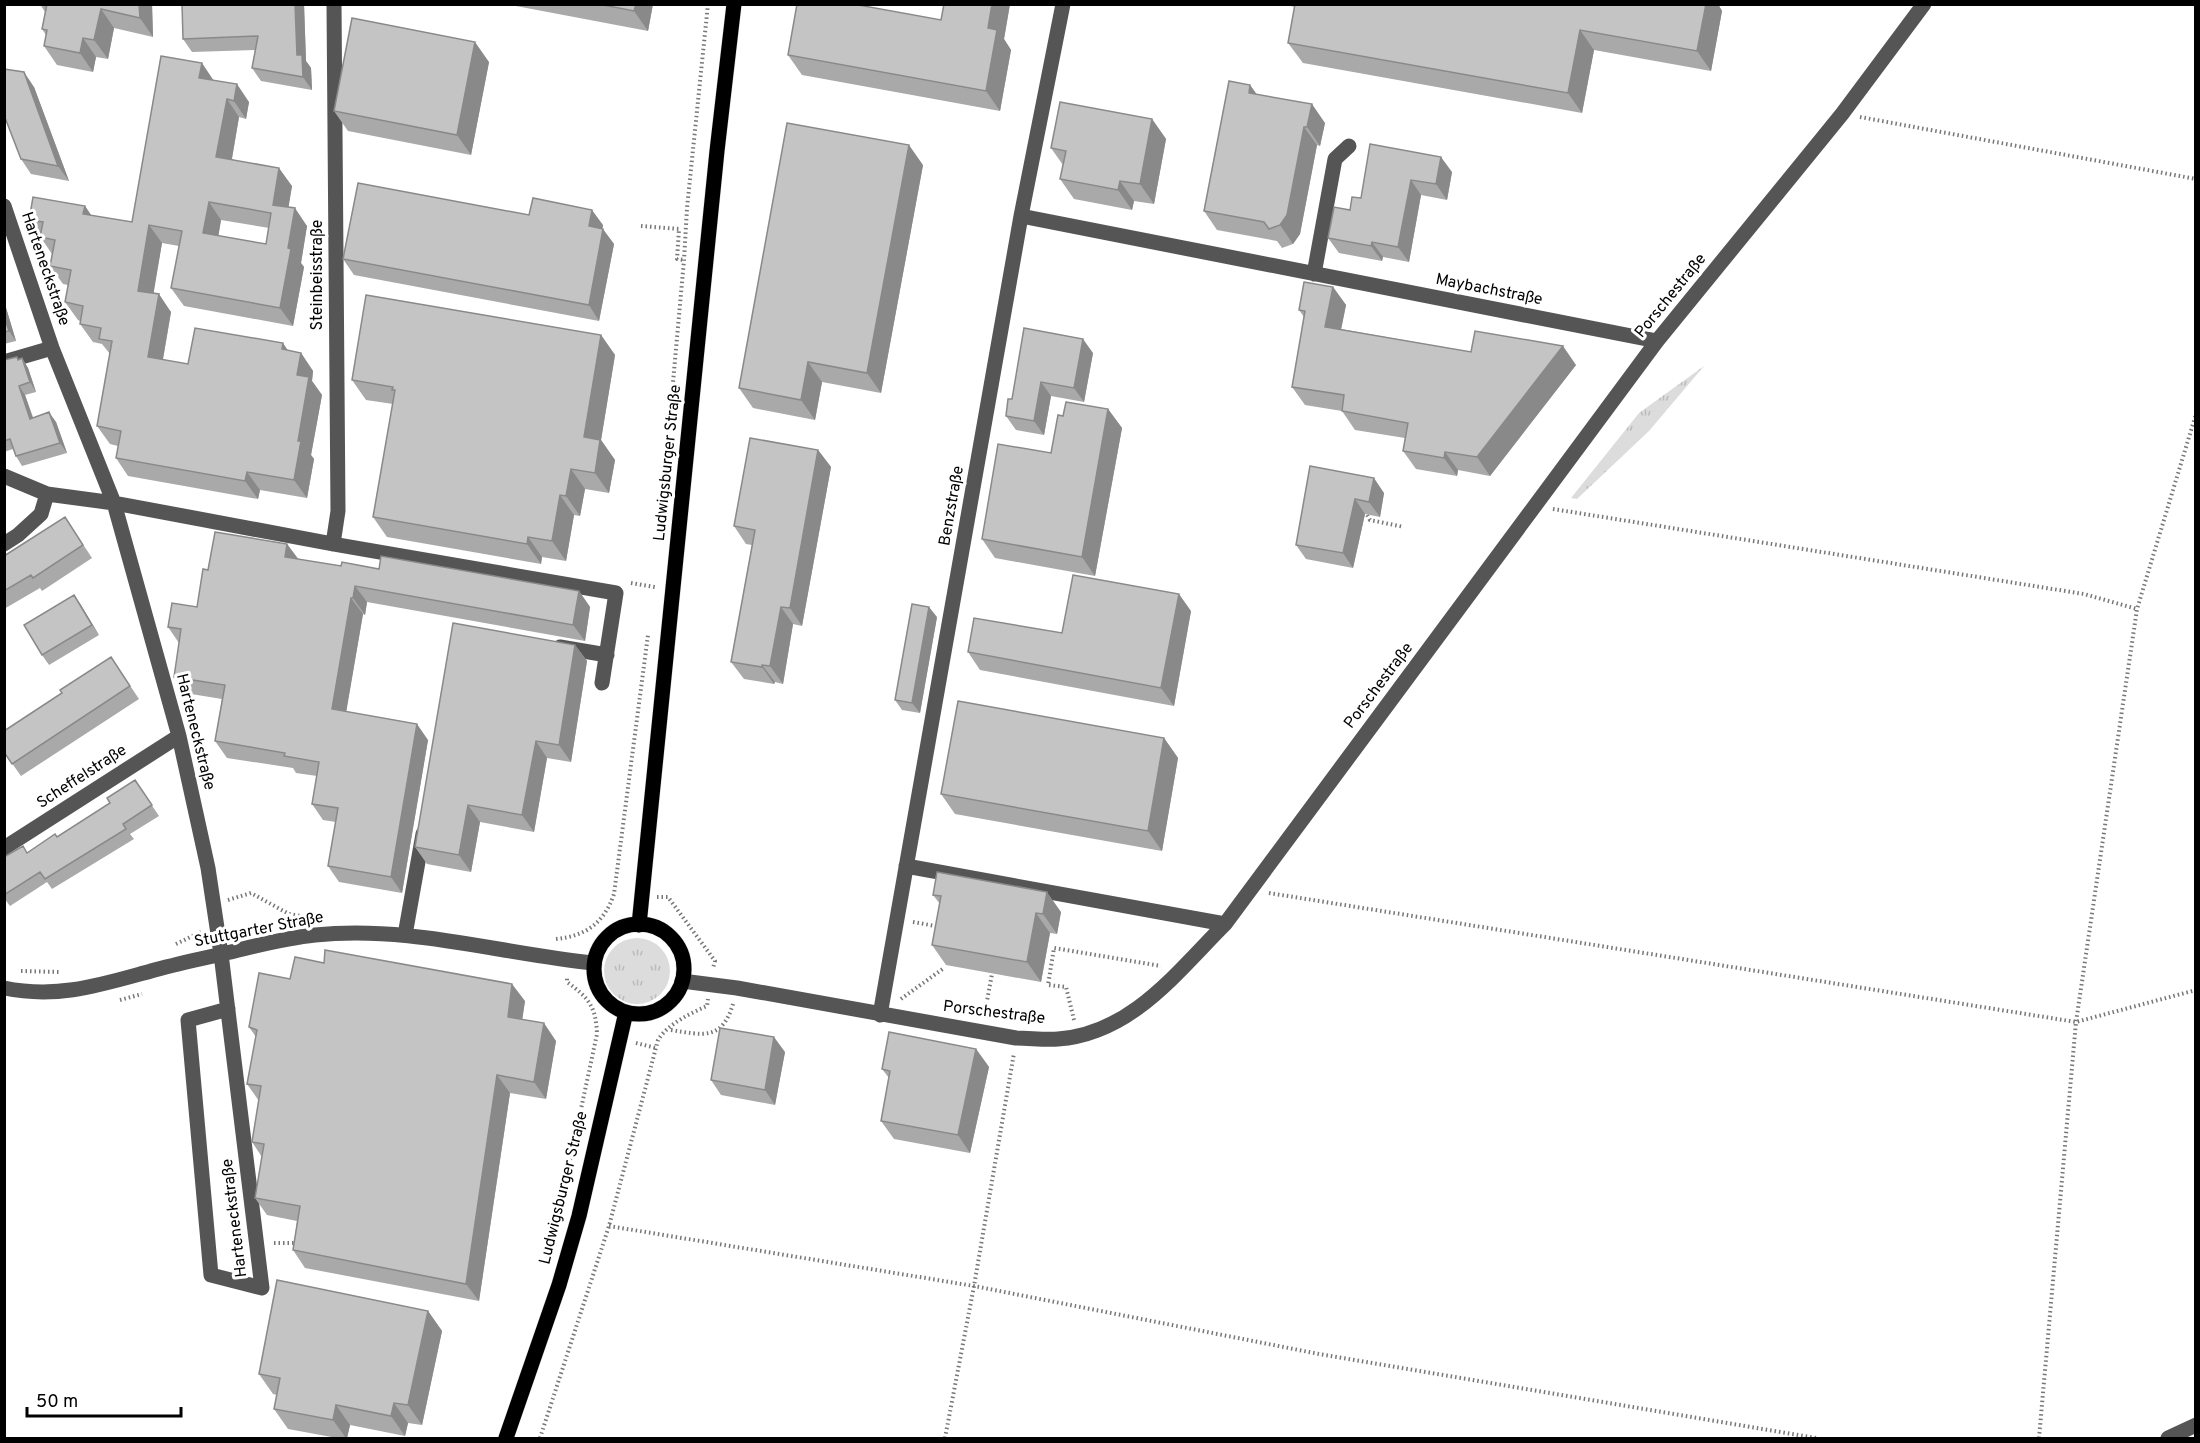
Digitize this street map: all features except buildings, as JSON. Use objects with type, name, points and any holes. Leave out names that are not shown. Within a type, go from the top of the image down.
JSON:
[{"type":"main road","name":"Ludwigsburger Straße","points":[[639,925],[717,151],[734,4]]},
{"type":"main road","points":[[639,925],[663,932],[675,943],[682,958],[682,981],[671,1001],[662,1008],[648,1013],[626,1012],[612,1005],[604,998],[594,976],[594,963],[603,942],[613,933],[625,927],[639,925]]},
{"type":"main road","name":"Ludwigsburger Straße","points":[[506,1438],[551,1307],[579,1216],[626,1012]]},
{"type":"street","name":"Steinbeisstraße","points":[[333,544],[338,511],[334,4]]},
{"type":"street","name":"Benzstraße","points":[[880,1015],[1021,216],[1063,4]]},
{"type":"street","name":"Porschestraße","points":[[682,981],[737,988],[1016,1038],[1059,1039],[1097,1031],[1125,1016],[1159,993],[1225,924],[1657,341],[1842,114],[1924,4]]},
{"type":"street","points":[[1314,274],[1335,159],[1349,146]]},
{"type":"street","name":"Harteneckstraße","points":[[4,206],[52,348],[114,503],[179,736],[208,868],[221,954],[228,1009],[256,1243],[262,1288],[211,1275],[188,1020],[228,1009]]},
{"type":"street","name":"Maybachstraße","points":[[1021,216],[1657,341]]},
{"type":"street","points":[[4,362],[52,348]]},
{"type":"street","points":[[4,476],[48,494],[114,503],[616,593],[602,682]]},
{"type":"street","points":[[4,544],[18,536],[41,514],[48,494]]},
{"type":"street","points":[[549,645],[607,655]]},
{"type":"street","name":"Scheffelstraße","points":[[4,848],[179,736]]},
{"type":"street","points":[[405,935],[425,818]]},
{"type":"street","points":[[906,866],[1225,924]]},
{"type":"street","name":"Stuttgarter Straße","points":[[4,988],[28,993],[53,993],[116,981],[221,954],[314,935],[354,933],[405,935],[568,961],[594,963]]},
{"type":"street","points":[[2168,1438],[2196,1425]]},
{"type":"path","points":[[666,458],[687,208],[708,4]]},
{"type":"path","points":[[1842,114],[2196,179]]},
{"type":"path","points":[[641,226],[679,229],[677,259],[684,260]]},
{"type":"path","points":[[2039,1438],[2076,1022],[2137,609],[2196,414]]},
{"type":"path","points":[[1366,502],[1365,512],[1370,520],[1404,526]]},
{"type":"path","points":[[1534,507],[2084,594],[2137,609]]},
{"type":"path","points":[[654,590],[656,575]]},
{"type":"path","points":[[573,938],[584,932],[609,910],[614,894],[650,625]]},
{"type":"path","points":[[1251,889],[1270,894],[2076,1022],[2196,990]]},
{"type":"path","points":[[213,905],[251,893],[289,914],[313,918]]},
{"type":"path","points":[[540,1438],[609,1226],[658,1041],[663,1033],[670,1030],[677,1021],[707,1006],[711,985],[715,962],[668,897],[641,896]]},
{"type":"path","points":[[897,919],[945,927]]},
{"type":"path","points":[[175,945],[201,934],[203,928]]},
{"type":"path","points":[[1078,1035],[1066,987],[1048,985],[1054,948],[1181,970]]},
{"type":"path","points":[[557,1224],[597,1034],[596,1018],[592,1006],[567,982],[568,961]]},
{"type":"path","points":[[880,1015],[944,968]]},
{"type":"path","points":[[15,971],[66,972]]},
{"type":"path","points":[[982,1032],[992,974]]},
{"type":"path","points":[[670,1030],[695,1034],[707,1034],[718,1030],[728,1019],[737,988]]},
{"type":"path","points":[[945,1438],[974,1286],[1016,1038]]},
{"type":"path","points":[[609,1226],[974,1286],[1319,1354],[1816,1438]]},
{"type":"path","points":[[256,1243],[298,1243]]},
{"type":"green space","points":[[1704,366],[1649,431],[1577,499],[1571,498],[1639,413]]},
{"type":"green space","points":[[637,938],[650,941],[660,948],[667,958],[670,971],[667,984],[660,994],[650,1001],[637,1004],[624,1001],[614,994],[607,984],[604,971],[607,958],[614,948],[624,941]]}]
